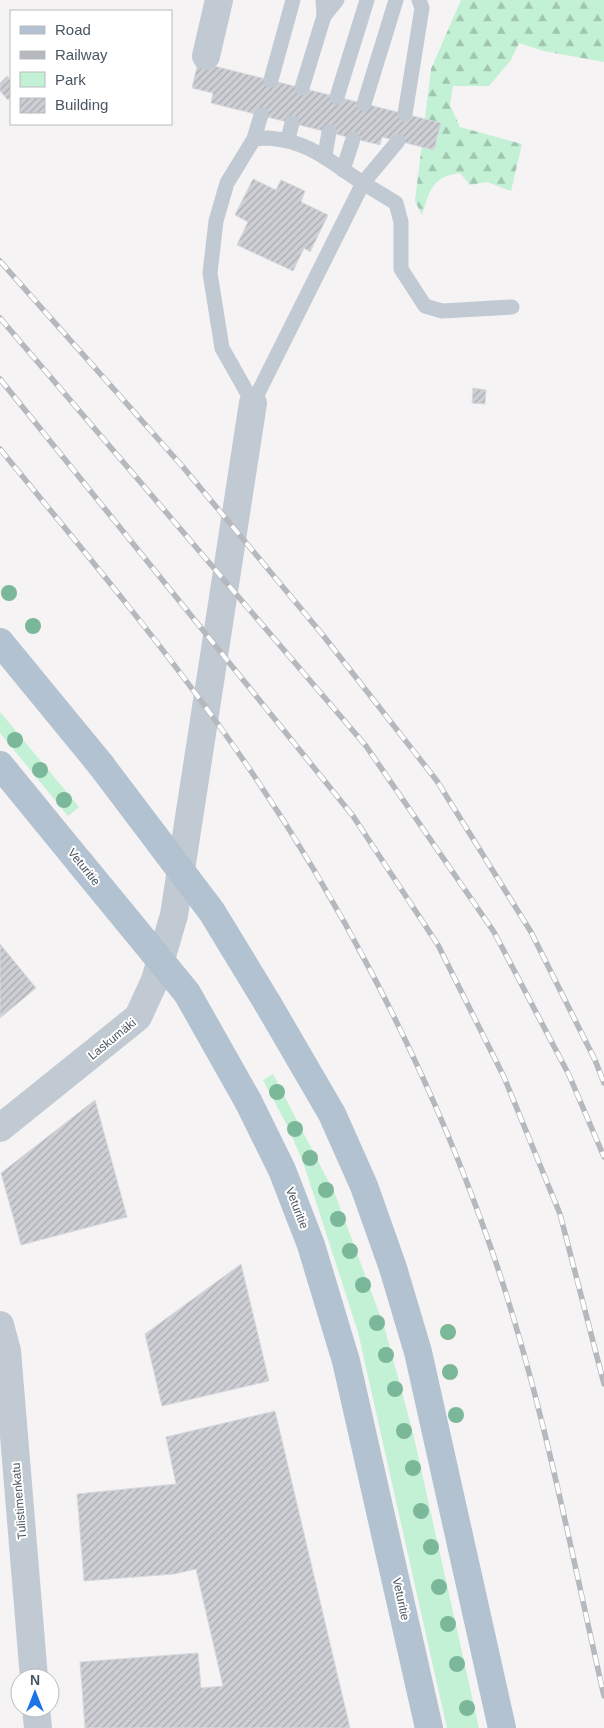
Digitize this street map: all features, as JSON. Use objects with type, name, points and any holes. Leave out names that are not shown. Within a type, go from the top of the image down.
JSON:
[{"type":"main road","points":[[0,642],[101,765],[212,912],[332,1114],[364,1186],[393,1268],[418,1352],[452,1495],[502,1728]]},
{"type":"main road","name":"Veturitie","points":[[0,766],[187,993],[248,1101],[282,1170],[311,1245],[346,1361],[429,1728]]},
{"type":"street","points":[[206,56],[219,0]]},
{"type":"street","name":"Laskumäki","points":[[0,1128],[138,1017],[155,980],[174,915],[254,403]]},
{"type":"street","name":"Tulistimenkatu","points":[[0,1325],[7,1351],[33,1668]]},
{"type":"lane","points":[[271,80],[293,0]]},
{"type":"lane","points":[[302,88],[324,16],[323,0]]},
{"type":"lane","points":[[324,16],[337,0]]},
{"type":"lane","points":[[336,97],[367,0]]},
{"type":"lane","points":[[405,114],[423,3]]},
{"type":"lane","points":[[364,104],[395,4]]},
{"type":"lane","points":[[254,403],[222,348],[210,273],[216,221],[228,184],[254,139],[261,115]]},
{"type":"lane","points":[[288,139],[292,123]]},
{"type":"lane","points":[[325,155],[329,132]]},
{"type":"lane","points":[[254,139],[288,139],[325,155],[343,170],[396,203],[401,222],[401,269],[425,306],[442,311],[512,307]]},
{"type":"lane","points":[[343,170],[353,139]]},
{"type":"lane","points":[[254,403],[363,183],[398,141]]},
{"type":"green space","points":[[461,0],[604,0],[604,62],[544,51],[519,43],[511,60],[489,86],[453,86],[450,105],[460,127],[522,144],[511,191],[487,182],[470,185],[460,173],[451,175],[443,178],[433,186],[422,215],[415,201],[431,69]]},
{"type":"green space","points":[[0,712],[79,807],[68,816],[0,733]]},
{"type":"green space","points":[[273,1074],[335,1194],[384,1326],[413,1433],[479,1728],[447,1728],[358,1332],[305,1168],[290,1131],[263,1080]]},
{"type":"building","points":[[198,62],[441,123],[434,150],[382,137],[380,145],[211,103],[213,93],[192,88]]},
{"type":"building","points":[[7,76],[10,80],[10,98],[8,100],[0,91],[0,83]]},
{"type":"building","points":[[253,179],[276,190],[281,180],[305,191],[301,202],[328,215],[310,252],[304,248],[293,271],[237,245],[248,222],[235,215]]},
{"type":"building","points":[[473,388],[486,390],[485,404],[472,403]]},
{"type":"building","points":[[0,944],[36,988],[0,1018]]},
{"type":"building","points":[[95,1100],[127,1217],[21,1245],[1,1173]]},
{"type":"building","points":[[241,1264],[269,1381],[162,1406],[145,1334]]},
{"type":"building","points":[[275,1411],[350,1728],[85,1728],[80,1662],[198,1653],[201,1688],[223,1686],[196,1569],[174,1574],[84,1581],[77,1494],[176,1484],[166,1437]]},
{"type":"railway","points":[[0,261],[183,467],[322,634],[437,781],[531,932],[595,1060],[604,1083]]},
{"type":"railway","points":[[0,318],[366,746],[494,932],[569,1075],[604,1157]]},
{"type":"railway","points":[[0,379],[353,816],[438,945],[504,1077],[560,1214],[604,1384]]},
{"type":"railway","points":[[0,449],[163,651],[258,781],[337,909],[407,1043],[438,1111],[466,1181],[510,1306],[554,1472],[604,1696]]}]
